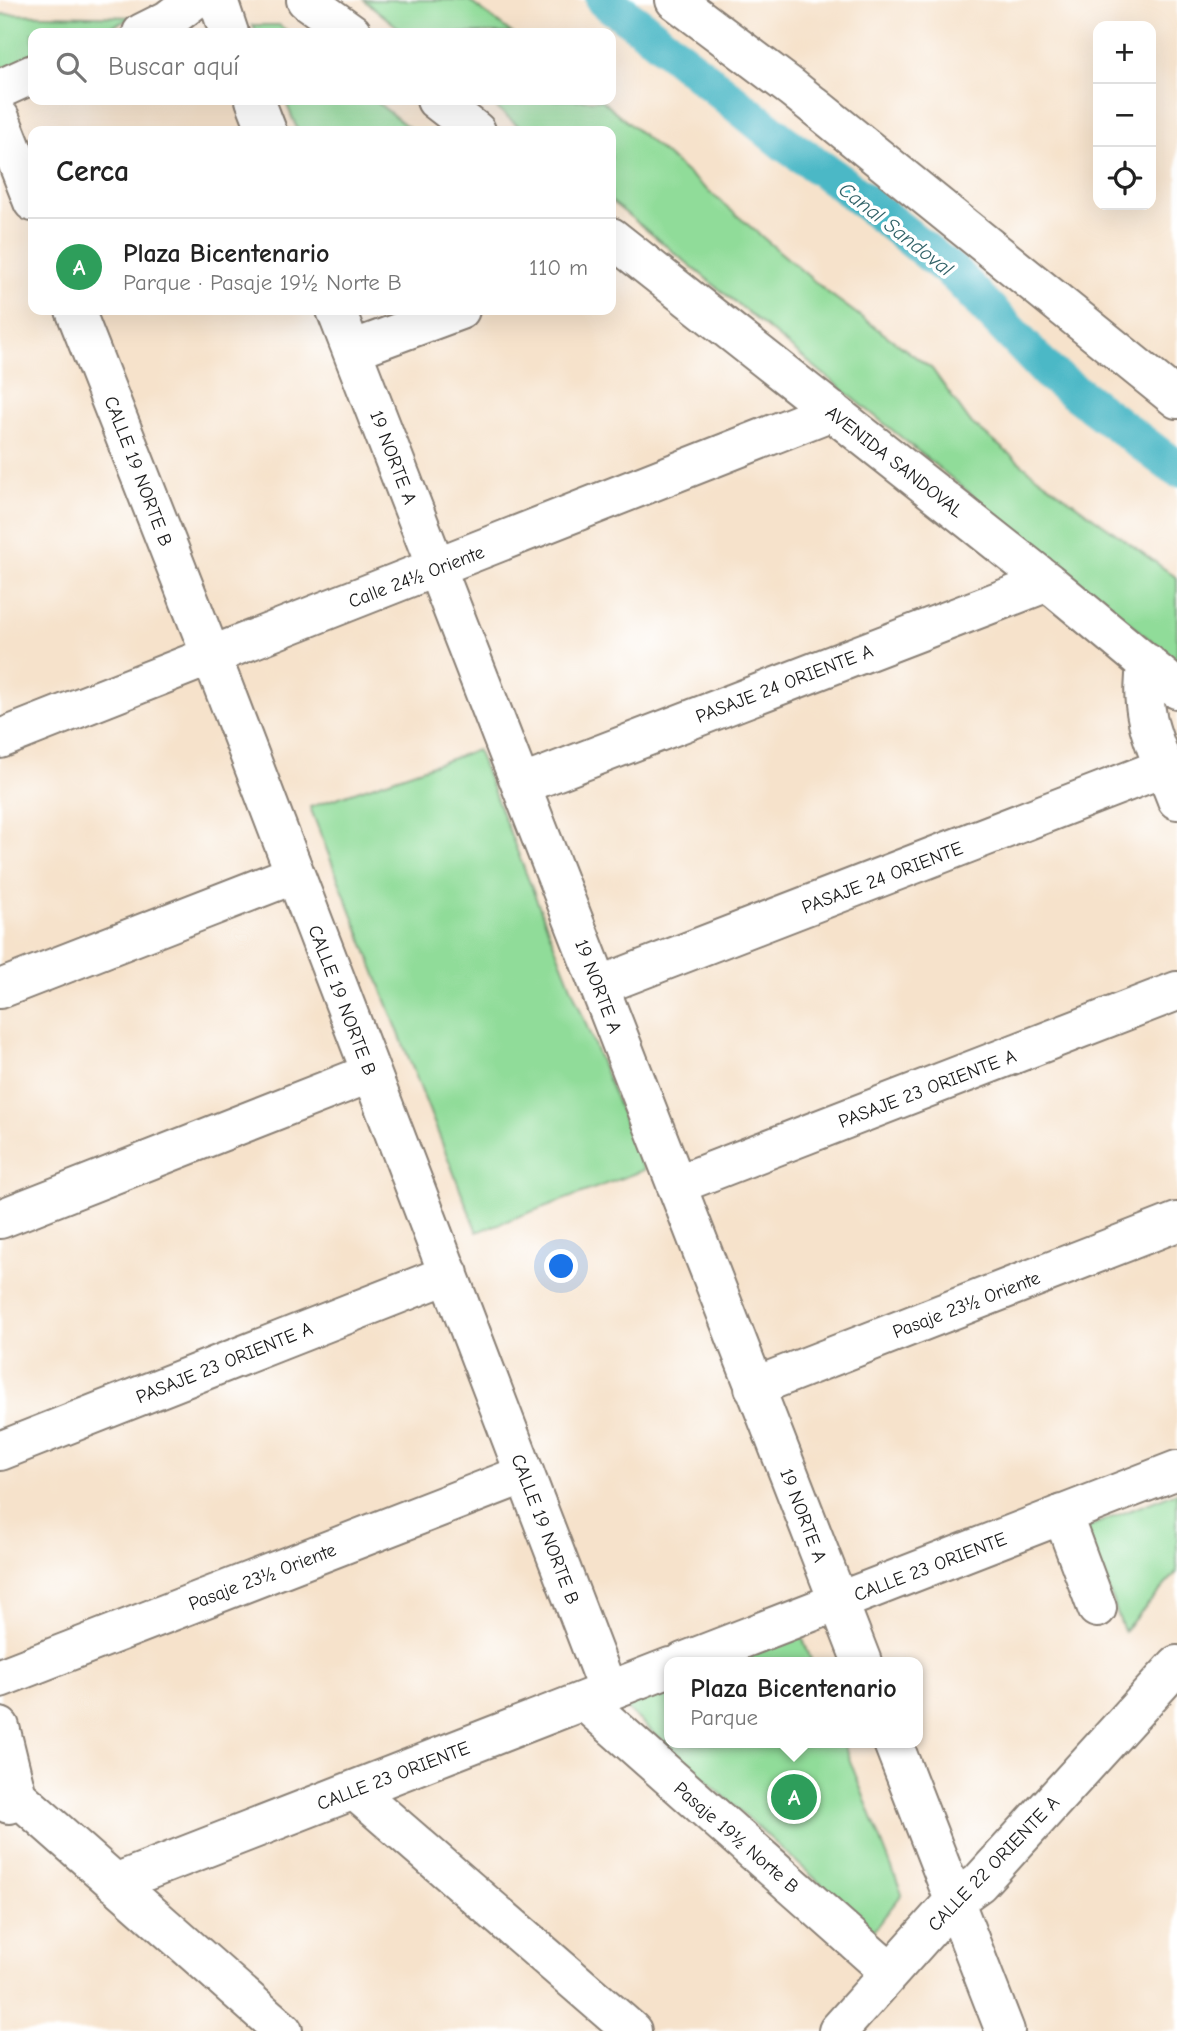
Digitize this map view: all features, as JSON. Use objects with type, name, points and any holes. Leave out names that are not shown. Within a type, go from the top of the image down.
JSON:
[{"type":"street","points":[[152,28],[168,20],[194,0]]},
{"type":"street","points":[[218,0],[227,28]]},
{"type":"street","points":[[306,0],[345,28]]},
{"type":"street","points":[[675,0],[792,88],[1177,399]]},
{"type":"street","points":[[0,89],[28,76]]},
{"type":"street","points":[[257,105],[265,126]]},
{"type":"street","points":[[442,105],[470,126]]},
{"type":"street","points":[[0,118],[28,189]]},
{"type":"street","name":"AVENIDA SANDOVAL","points":[[616,242],[1048,582],[1177,689]]},
{"type":"street","name":"CALLE 19 NORTE B","points":[[77,315],[525,1474],[596,1696]]},
{"type":"street","name":"19 NORTE A","points":[[338,315],[860,1657]]},
{"type":"street","points":[[352,350],[446,315]]},
{"type":"street","name":"Calle 24½ Oriente","points":[[1,737],[832,411]]},
{"type":"street","name":"PASAJE 24 ORIENTE A","points":[[521,785],[1048,582]]},
{"type":"street","points":[[1147,663],[1143,683],[1145,717],[1171,784]]},
{"type":"street","name":"PASAJE 24 ORIENTE","points":[[599,986],[1171,784]]},
{"type":"street","points":[[0,989],[295,874]]},
{"type":"street","name":"PASAJE 23 ORIENTE A","points":[[676,1185],[1177,991]]},
{"type":"street","points":[[0,1219],[371,1073]]},
{"type":"street","name":"Pasaje 23½ Oriente","points":[[754,1387],[1177,1222]]},
{"type":"street","name":"PASAJE 23 ORIENTE A","points":[[0,1451],[449,1274]]},
{"type":"street","name":"CALLE 23 ORIENTE","points":[[696,1657],[1177,1470]]},
{"type":"street","name":"Pasaje 23½ Oriente","points":[[0,1678],[525,1474]]},
{"type":"street","points":[[1062,1514],[1097,1608]]},
{"type":"street","name":"CALLE 22 ORIENTE A","points":[[838,2031],[954,1901],[979,1883],[1177,1665]]},
{"type":"street","name":"CALLE 23 ORIENTE","points":[[115,1883],[664,1669]]},
{"type":"street","name":"Pasaje 19½ Norte B","points":[[596,1696],[890,1972]]},
{"type":"street","points":[[0,1727],[5,1797],[115,1883],[283,2031]]},
{"type":"street","points":[[895,1748],[1004,2031]]},
{"type":"street","points":[[354,1790],[632,2031]]},
{"type":"green space","points":[[364,0],[468,0],[505,28],[399,28]]},
{"type":"green space","points":[[0,14],[135,17],[108,28],[28,28],[28,60],[0,71]]},
{"type":"green space","points":[[253,25],[279,25],[283,28],[254,28]]},
{"type":"green space","points":[[287,105],[380,105],[407,126],[296,126]]},
{"type":"green space","points":[[493,105],[607,105],[827,292],[932,369],[970,422],[1034,474],[1177,578],[1177,662],[616,205],[616,126],[519,126]]},
{"type":"green space","points":[[477,750],[644,1170],[477,1232],[310,807]]},
{"type":"green space","points":[[1177,1492],[1177,1572],[1124,1631],[1085,1528]]},
{"type":"green space","points":[[799,1629],[810,1657],[727,1657]]},
{"type":"green space","points":[[664,1681],[664,1742],[617,1700]]},
{"type":"green space","points":[[670,1748],[845,1748],[902,1894],[873,1931]]},
{"type":"waterway","name":"Canal Sandoval","points":[[604,0],[956,275],[1048,372],[1177,469]]},
{"type":"place","name":"Plaza Bicentenario","points":[[794,1797]]}]
